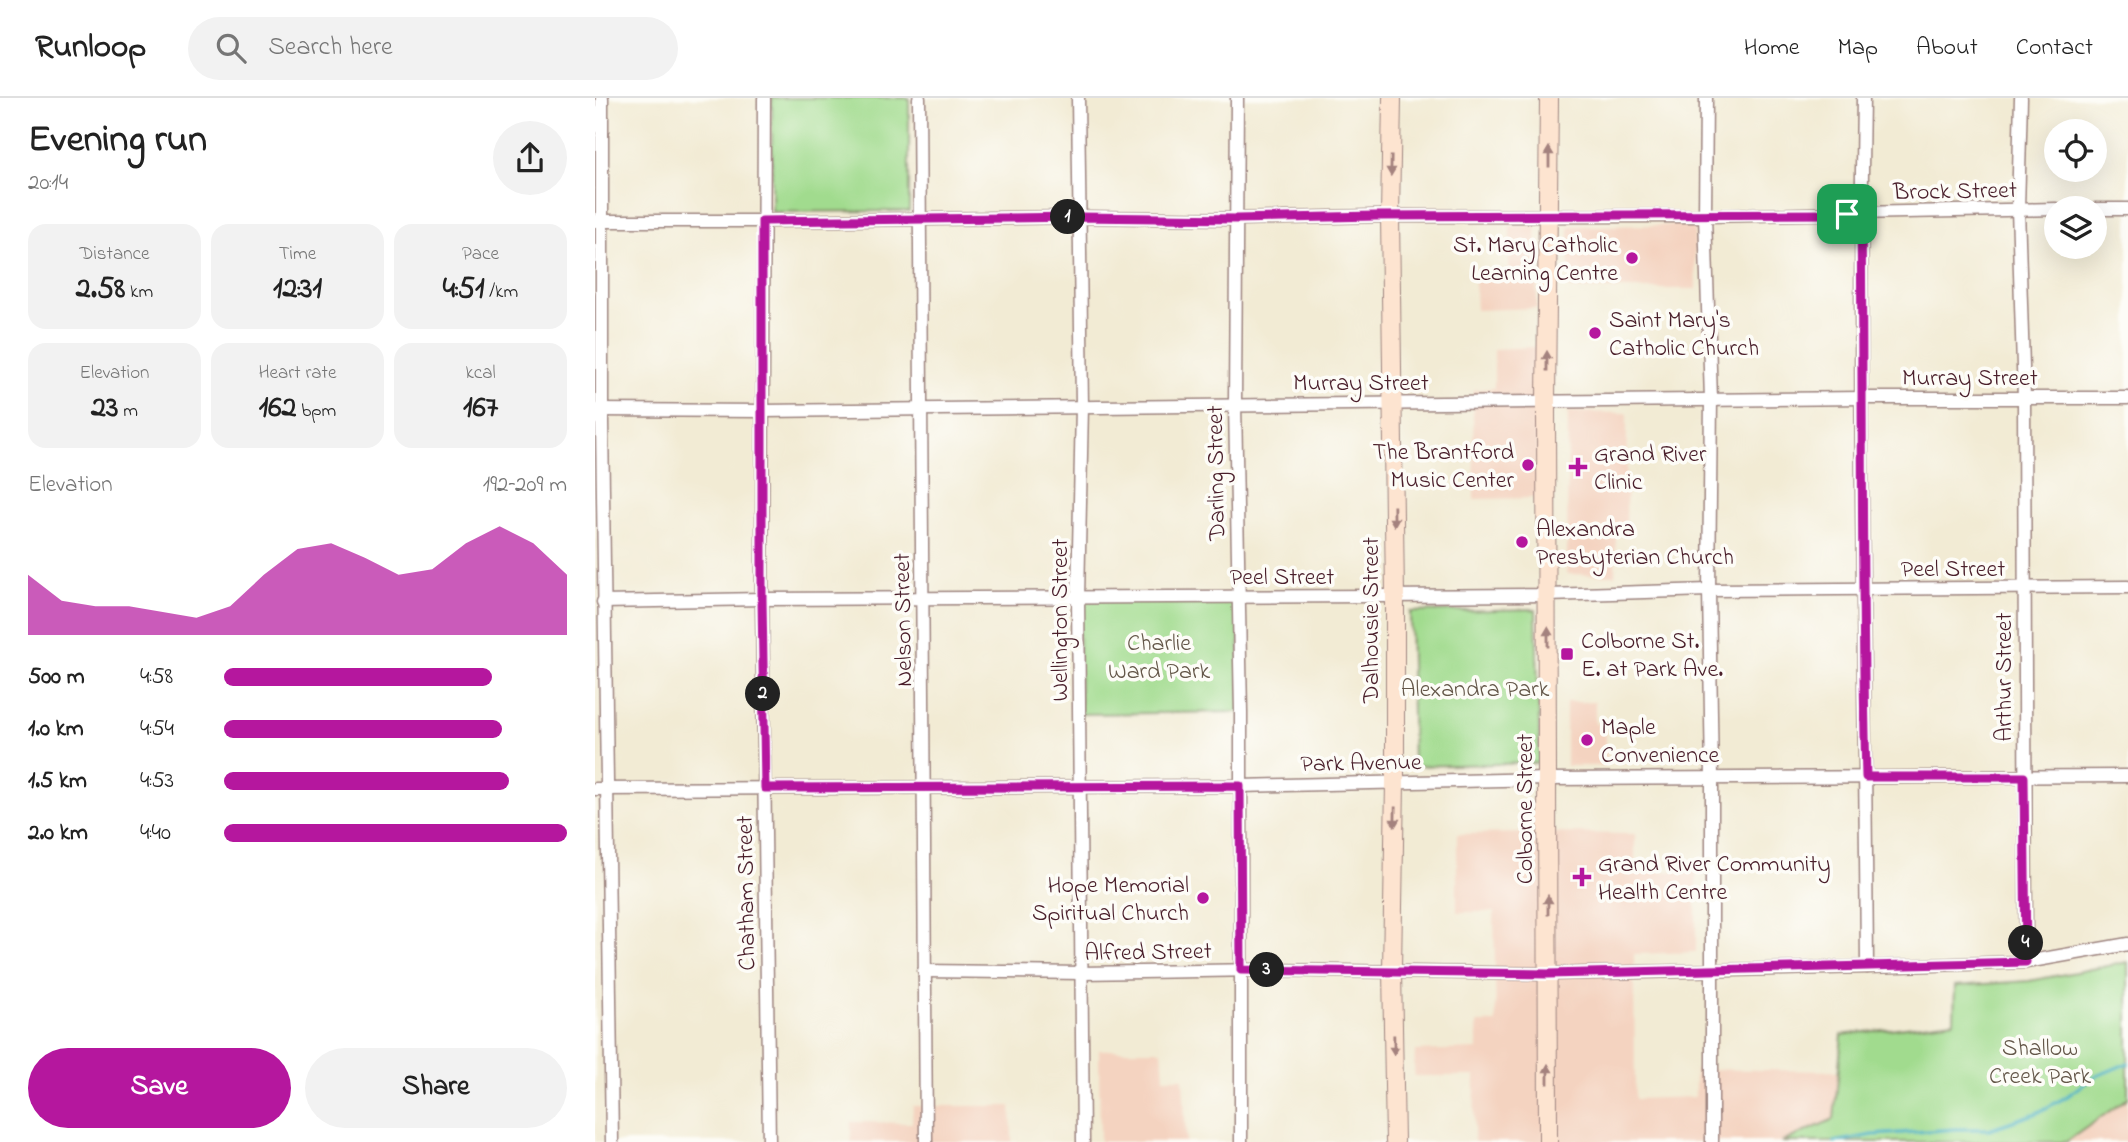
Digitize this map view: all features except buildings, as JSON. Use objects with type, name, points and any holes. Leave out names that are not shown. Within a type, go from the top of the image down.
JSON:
[{"type":"main road","name":"Dalhousie Street","points":[[1392,98],[1389,216],[1395,596],[1392,970],[1395,1142]]},
{"type":"main road","name":"Colborne Street","points":[[1548,1142],[1546,402],[1549,98]]},
{"type":"street","points":[[602,98],[598,410],[603,602],[601,789],[612,1142]]},
{"type":"street","name":"Chatham Street","points":[[764,98],[762,599],[769,1142]]},
{"type":"street","name":"Nelson Street","points":[[919,98],[926,1142]]},
{"type":"street","name":"Wellington Street","points":[[1078,98],[1081,406],[1078,598],[1083,1142]]},
{"type":"street","name":"Darling Street","points":[[1237,98],[1235,404],[1241,712],[1241,1142]]},
{"type":"street","points":[[1706,98],[1705,216],[1711,399],[1709,590],[1712,1142]]},
{"type":"street","points":[[1863,98],[1862,589],[1867,967]]},
{"type":"street","name":"Arthur Street","points":[[2021,98],[2018,209],[2024,398],[2026,962]]},
{"type":"street","name":"Brock Street","points":[[599,221],[1705,216],[2044,209]]},
{"type":"street","points":[[2107,209],[2128,209]]},
{"type":"street","name":"Murray Street","points":[[598,410],[762,411],[1711,399],[2128,398]]},
{"type":"street","name":"Peel Street","points":[[603,602],[1548,595],[1709,590],[2128,587]]},
{"type":"street","name":"Park Avenue","points":[[601,789],[1240,786],[1548,779],[2128,776]]},
{"type":"street","name":"Alfred Street","points":[[923,971],[1082,974],[1392,970],[1548,974],[1867,967],[2026,962],[2128,944]]},
{"type":"shaded area","name":"St. Mary Catholic Learning Centre","points":[[1694,225],[1696,289],[1569,289],[1569,226]]},
{"type":"shaded area","points":[[1510,226],[1536,226],[1537,308],[1476,310],[1474,270],[1509,270]]},
{"type":"shaded area","points":[[1536,347],[1538,498],[1474,499],[1473,390],[1494,388],[1494,349]]},
{"type":"shaded area","points":[[1568,412],[1627,413],[1626,535],[1616,535],[1615,575],[1567,574]]},
{"type":"shaded area","points":[[1566,702],[1595,702],[1595,724],[1606,725],[1606,766],[1566,766]]},
{"type":"shaded area","points":[[1457,834],[1635,834],[1635,872],[1696,871],[1696,952],[1634,954],[1635,1099],[1695,1097],[1695,1069],[1839,1071],[1834,1119],[1782,1142],[1474,1142],[1475,1076],[1414,1076],[1415,1051],[1478,1049],[1477,1023],[1496,1023],[1494,912],[1457,912]]},
{"type":"shaded area","points":[[1099,1050],[1162,1050],[1164,1078],[1183,1078],[1186,1142],[1100,1142]]},
{"type":"shaded area","points":[[2128,1098],[2128,1142],[2066,1142]]},
{"type":"shaded area","points":[[913,1106],[1011,1106],[1012,1142],[851,1142],[851,1122],[912,1123]]},
{"type":"green space","points":[[772,98],[909,98],[909,211],[772,212]]},
{"type":"green space","name":"Charlie Ward Park","points":[[1238,597],[1241,712],[1080,714],[1078,598]]},
{"type":"green space","name":"Alexandra Park","points":[[1536,609],[1540,763],[1413,766],[1410,612]]},
{"type":"green space","name":"Shallow Creek Park","points":[[2128,962],[2128,1098],[2066,1142],[1782,1142],[1834,1119],[1842,1035],[1954,1021],[1955,986],[2029,981]]},
{"type":"waterway","points":[[1835,1142],[1873,1135],[1989,1129],[2037,1113],[2092,1078],[2128,1063]]},
{"type":"place","name":"St. Mary Catholic Learning Centre","points":[[1632,258]]},
{"type":"place","name":"Saint Mary's Catholic Church","points":[[1595,333]]},
{"type":"place","name":"The Brantford Music Center","points":[[1528,465]]},
{"type":"place","name":"Grand River Clinic","points":[[1578,467]]},
{"type":"place","name":"Alexandra Presbyterian Church","points":[[1522,542]]},
{"type":"place","name":"Colborne St. E. at Park Ave.","points":[[1567,654]]},
{"type":"place","name":"Maple Convenience","points":[[1587,740]]},
{"type":"place","name":"Grand River Community Health Centre","points":[[1582,877]]},
{"type":"place","name":"Hope Memorial Spiritual Church","points":[[1203,898]]},
{"type":"route","points":[[1847,214],[1861,214],[1862,589],[1866,777],[2024,777],[2026,962],[1548,974],[1241,970],[1240,786],[765,788],[762,221],[1847,214]]}]
